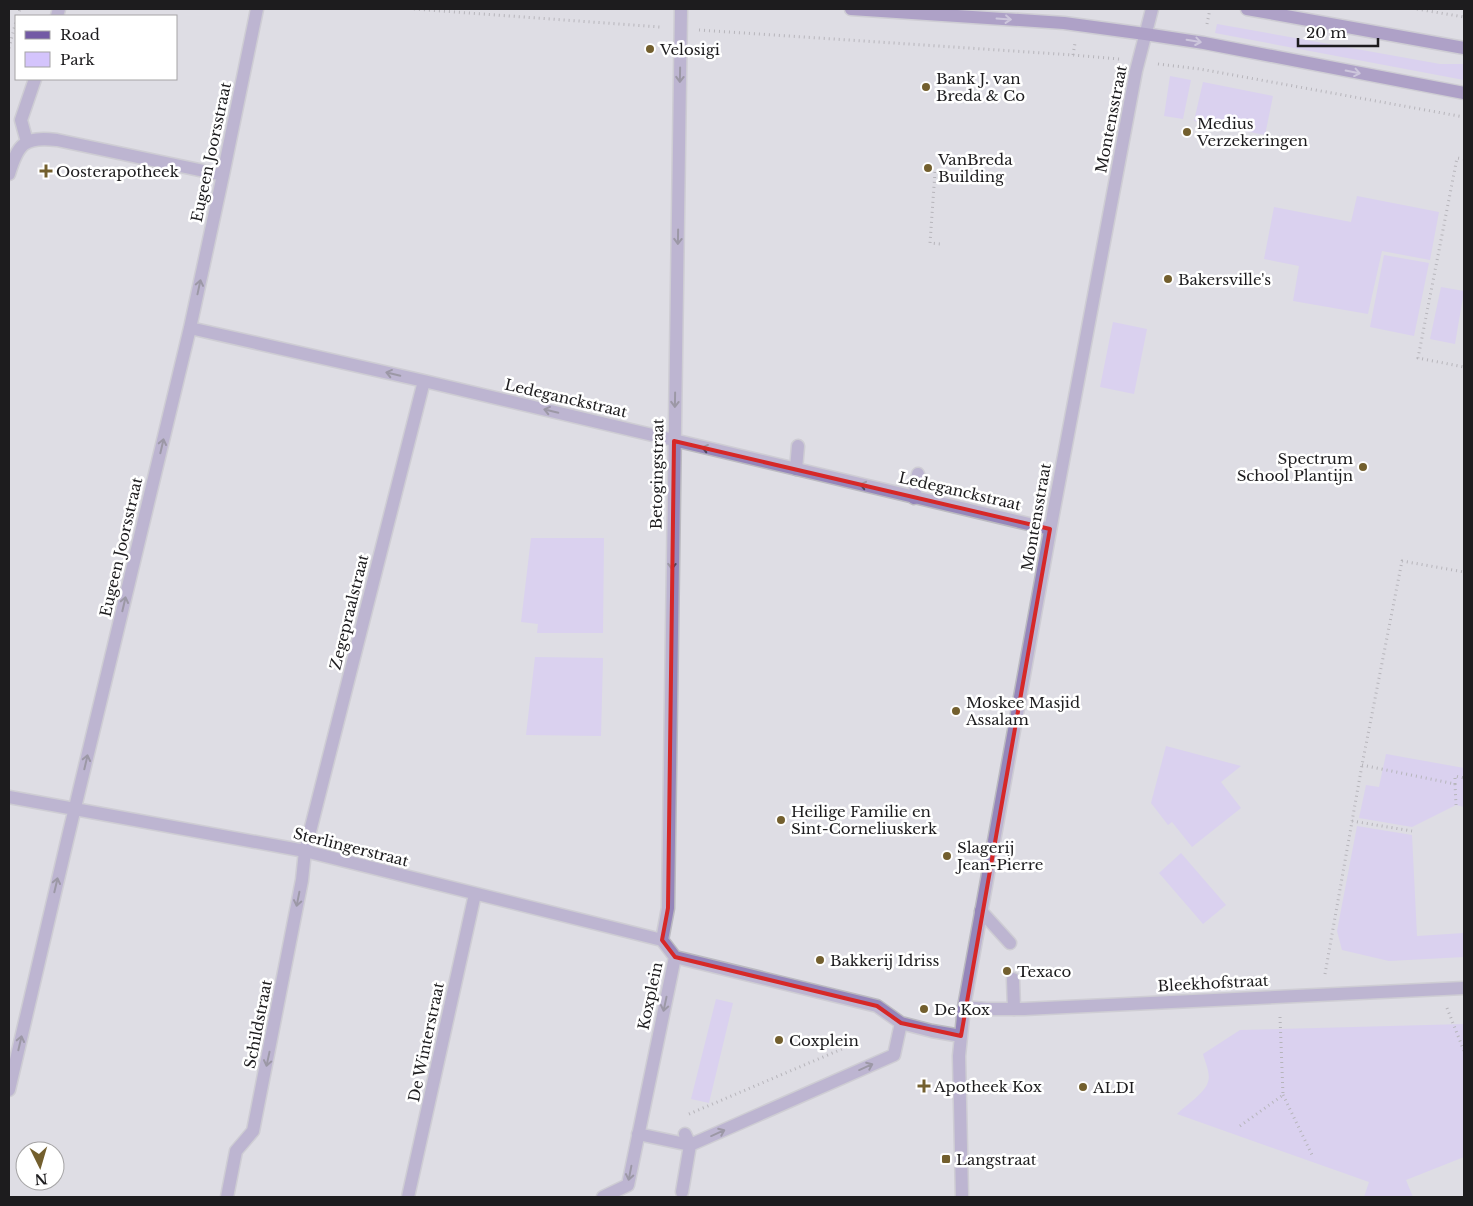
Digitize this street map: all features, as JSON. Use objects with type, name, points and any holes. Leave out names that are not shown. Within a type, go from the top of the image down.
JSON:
[{"type":"main road","points":[[851,9],[1064,23],[1145,34],[1214,45],[1464,93]]},
{"type":"main road","points":[[1247,9],[1464,48]]},
{"type":"street","name":"Eugeen Joorsstraat","points":[[9,1090],[74,809],[190,328],[224,175],[257,9]]},
{"type":"street","name":"Betogingstraat","points":[[662,940],[668,908],[681,9]]},
{"type":"street","name":"Montensstraat","points":[[962,1197],[959,1056],[964,1007],[1050,529],[1139,61],[1152,9]]},
{"type":"street","points":[[27,142],[21,120],[35,80]]},
{"type":"street","points":[[9,174],[19,148],[27,142],[41,138],[224,175]]},
{"type":"street","name":"Ledeganckstraat","points":[[190,328],[424,381],[1050,529]]},
{"type":"street","name":"Zegepraalstraat","points":[[306,851],[424,381]]},
{"type":"street","points":[[796,469],[798,446]]},
{"type":"street","points":[[914,498],[918,474]]},
{"type":"street","name":"Sterlingerstraat","points":[[9,797],[306,851],[662,940]]},
{"type":"street","name":"Schildstraat","points":[[227,1197],[236,1151],[253,1131],[306,851]]},
{"type":"street","name":"De Winterstraat","points":[[408,1197],[475,894]]},
{"type":"street","points":[[981,911],[1010,943]]},
{"type":"street","points":[[662,940],[675,957]]},
{"type":"street","name":"Koxplein","points":[[603,1197],[628,1185],[675,957],[877,1006],[900,1023],[960,1036]]},
{"type":"street","points":[[1012,979],[1014,1008]]},
{"type":"street","name":"Bleekhofstraat","points":[[964,1007],[986,1009],[1014,1008],[1464,988]]},
{"type":"street","points":[[638,1134],[688,1140],[867,1066],[894,1054],[900,1023]]},
{"type":"street","points":[[682,1192],[688,1140]]},
{"type":"path","points":[[414,9],[1139,61],[1200,69],[1464,117]]},
{"type":"path","points":[[1417,9],[1464,17]]},
{"type":"path","points":[[9,48],[15,25]]},
{"type":"path","points":[[1073,55],[1074,44]]},
{"type":"path","points":[[1464,159],[1457,158],[1418,358],[1464,367]]},
{"type":"path","points":[[935,172],[930,243],[941,244]]},
{"type":"path","points":[[1322,995],[1362,765],[1402,561],[1464,572]]},
{"type":"path","points":[[1362,765],[1455,784]]},
{"type":"path","points":[[1456,805],[1455,776],[1464,778]]},
{"type":"path","points":[[1352,821],[1412,831]]},
{"type":"path","points":[[1440,989],[1464,1052]]},
{"type":"path","points":[[1279,996],[1283,1094],[1312,1155]]},
{"type":"path","points":[[688,1140],[689,1114],[856,1044],[867,1066]]},
{"type":"path","points":[[1240,1126],[1283,1094]]},
{"type":"highlighted area","points":[[674,441],[1050,529],[961,1036],[901,1023],[877,1006],[675,957],[662,940],[668,908]]},
{"type":"green space","points":[[1217,24],[1440,64],[1464,64],[1464,80],[1215,33]]},
{"type":"green space","points":[[1170,76],[1191,80],[1183,119],[1164,116]]},
{"type":"green space","points":[[1203,82],[1273,96],[1265,135],[1194,121]]},
{"type":"green space","points":[[1357,196],[1439,212],[1430,260],[1382,251],[1368,314],[1293,301],[1299,266],[1264,259],[1274,207],[1351,222]]},
{"type":"green space","points":[[1384,255],[1429,263],[1414,336],[1370,327]]},
{"type":"green space","points":[[1441,287],[1464,291],[1455,344],[1430,339]]},
{"type":"green space","points":[[1113,322],[1147,329],[1134,394],[1100,387]]},
{"type":"green space","points":[[531,538],[604,538],[603,633],[537,633],[538,624],[521,622]]},
{"type":"green space","points":[[535,657],[603,658],[601,736],[526,735]]},
{"type":"green space","points":[[1166,746],[1241,766],[1221,782],[1241,808],[1192,847],[1172,822],[1168,825],[1151,803]]},
{"type":"green space","points":[[1386,754],[1464,768],[1464,807],[1456,805],[1412,827],[1359,818],[1366,785],[1379,787]]},
{"type":"green space","points":[[1357,826],[1412,835],[1417,936],[1464,933],[1464,957],[1389,961],[1342,950],[1337,931]]},
{"type":"green space","points":[[1181,853],[1226,905],[1203,924],[1159,873]]},
{"type":"green space","points":[[716,999],[733,1003],[709,1103],[691,1099]]},
{"type":"green space","points":[[1464,1024],[1464,1157],[1406,1180],[1413,1197],[1364,1197],[1369,1182],[1177,1114],[1199,1095],[1208,1082],[1208,1072],[1203,1054],[1240,1030]]},
{"type":"place","name":"Velosigi","points":[[650,49]]},
{"type":"place","name":"Bank J. van Breda & Co","points":[[926,87]]},
{"type":"place","name":"Medius Verzekeringen","points":[[1187,132]]},
{"type":"place","name":"VanBreda Building","points":[[928,168]]},
{"type":"place","name":"Oosterapotheek","points":[[46,171]]},
{"type":"place","name":"Bakersville's","points":[[1168,279]]},
{"type":"place","name":"Spectrum School Plantijn","points":[[1363,467]]},
{"type":"place","name":"Moskee Masjid Assalam","points":[[956,711]]},
{"type":"place","name":"Heilige Familie en Sint-Corneliuskerk","points":[[781,820]]},
{"type":"place","name":"Slagerij Jean-Pierre","points":[[947,856]]},
{"type":"place","name":"Bakkerij Idriss","points":[[820,960]]},
{"type":"place","name":"Texaco","points":[[1007,971]]},
{"type":"place","name":"De Kox","points":[[924,1009]]},
{"type":"place","name":"Coxplein","points":[[779,1040]]},
{"type":"place","name":"Apotheek Kox","points":[[924,1086]]},
{"type":"place","name":"ALDI","points":[[1083,1087]]},
{"type":"place","name":"Langstraat","points":[[946,1159]]}]
